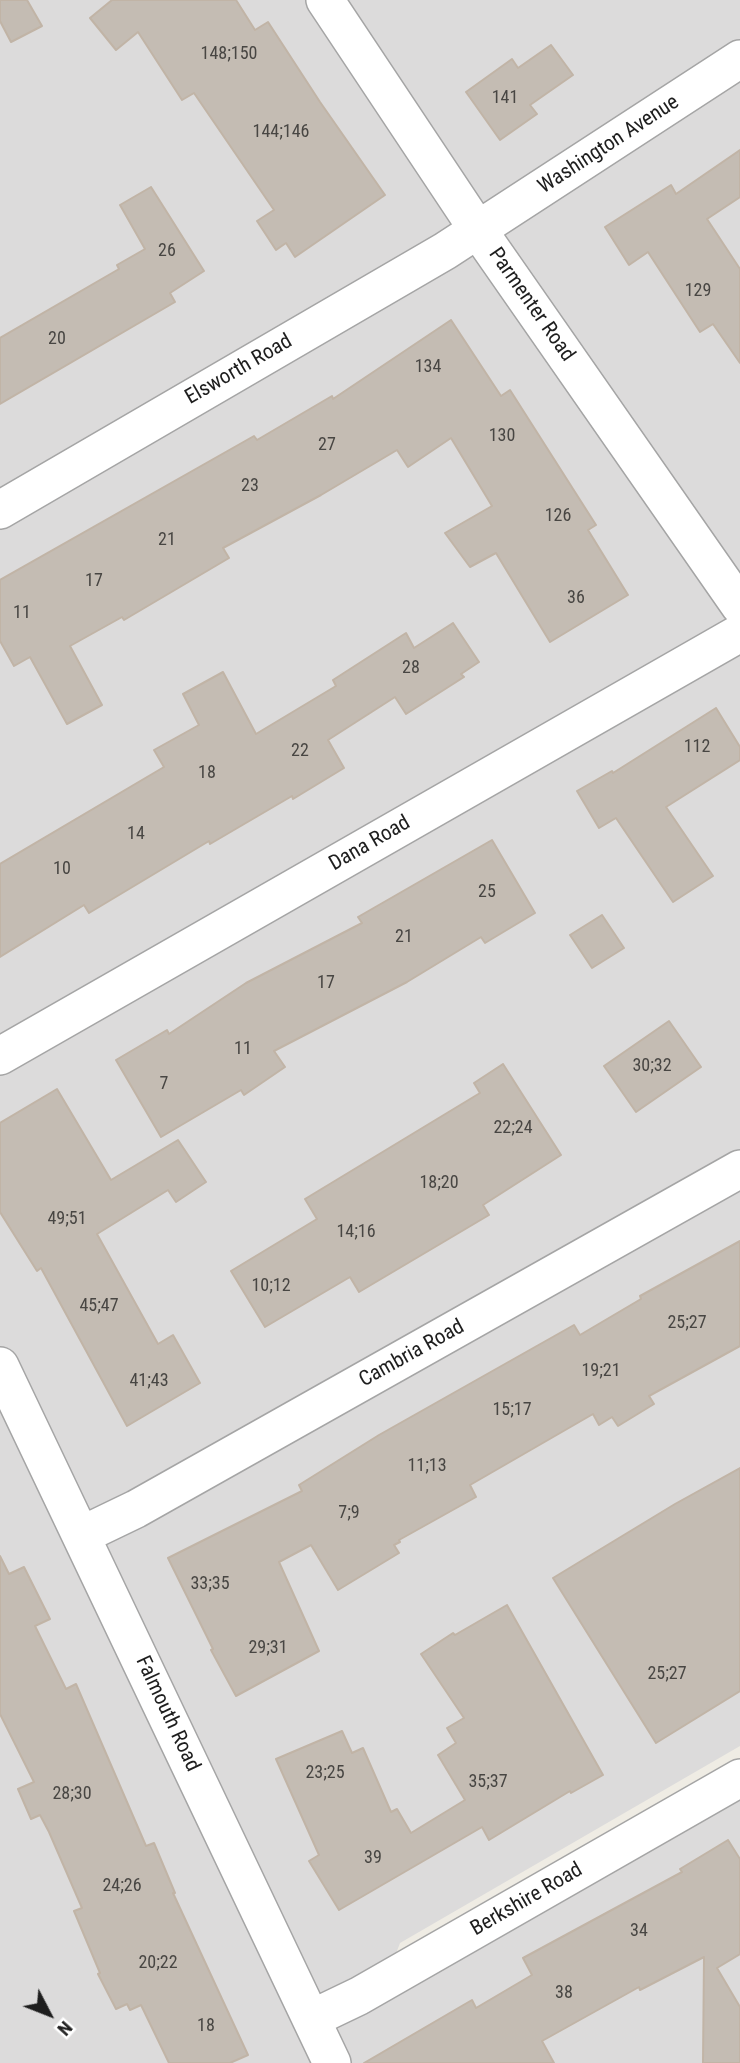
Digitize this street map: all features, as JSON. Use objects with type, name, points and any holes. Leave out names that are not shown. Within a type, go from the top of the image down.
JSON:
[{"type":"street","name":"Parmenter Road","points":[[325,0],[478,230],[740,606]]},
{"type":"street","name":"Washington Avenue","points":[[478,230],[740,59]]},
{"type":"street","name":"Elsworth Road","points":[[0,510],[478,230]]},
{"type":"street","name":"Dana Road","points":[[0,1056],[740,633]]},
{"type":"street","name":"Cambria Road","points":[[82,1535],[136,1509],[740,1169]]},
{"type":"street","name":"Falmouth Road","points":[[0,1366],[332,2063]]},
{"type":"street","name":"Berkshire Road","points":[[312,2019],[359,1996],[740,1778]]},
{"type":"shaded area","points":[[0,0],[740,0],[740,1746],[400,1943],[375,2009],[740,1798],[740,2063],[0,2063]]},
{"type":"building","points":[[0,0],[27,0],[42,26],[11,42],[0,21]]},
{"type":"building","points":[[112,0],[236,0],[255,30],[268,22],[385,195],[295,257],[286,243],[276,250],[257,221],[274,210],[194,93],[182,100],[138,32],[116,50],[90,18]]},
{"type":"building","points":[[551,45],[573,75],[530,105],[537,114],[500,140],[466,92],[512,59],[518,68]]},
{"type":"building","points":[[740,150],[740,197],[707,219],[740,269],[740,363],[713,324],[700,332],[648,252],[629,265],[605,227],[671,185],[676,194]]},
{"type":"building","points":[[151,187],[204,271],[170,293],[175,302],[0,404],[0,338],[119,269],[117,265],[145,249],[120,205]]},
{"type":"building","points":[[451,320],[501,396],[510,390],[596,525],[588,530],[628,595],[550,642],[496,553],[470,567],[445,533],[492,506],[451,438],[408,467],[397,450],[223,548],[229,558],[124,620],[122,617],[70,646],[102,705],[67,724],[30,657],[14,666],[0,641],[0,580],[254,436],[257,440],[332,396],[333,399]]},
{"type":"building","points":[[453,623],[479,662],[461,674],[464,677],[406,714],[395,697],[328,740],[344,768],[210,844],[209,841],[89,913],[84,905],[0,957],[0,864],[164,767],[154,750],[199,725],[183,694],[223,672],[256,734],[336,686],[333,680],[406,633],[414,648]]},
{"type":"building","points":[[716,708],[740,747],[740,760],[666,807],[713,876],[673,902],[616,818],[599,828],[577,791],[612,771],[613,773]]},
{"type":"building","points":[[492,840],[535,913],[485,943],[481,937],[407,982],[274,1051],[285,1067],[244,1095],[241,1090],[161,1137],[116,1060],[167,1030],[169,1034],[246,983],[362,923],[358,917]]},
{"type":"building","points":[[602,915],[624,948],[592,968],[570,935]]},
{"type":"building","points":[[669,1021],[701,1067],[636,1112],[604,1066]]},
{"type":"building","points":[[503,1064],[561,1155],[483,1205],[489,1215],[359,1292],[350,1277],[265,1327],[231,1271],[317,1219],[305,1199],[480,1093],[474,1083]]},
{"type":"building","points":[[57,1089],[111,1180],[178,1140],[206,1182],[176,1202],[168,1190],[97,1234],[158,1344],[173,1335],[200,1383],[127,1426],[41,1268],[37,1271],[0,1212],[0,1123]]},
{"type":"building","points":[[740,1241],[740,1346],[649,1396],[654,1404],[618,1426],[612,1417],[599,1425],[593,1414],[470,1485],[476,1497],[399,1540],[400,1542],[394,1545],[399,1553],[338,1590],[311,1545],[279,1562],[319,1651],[236,1696],[168,1558],[302,1491],[299,1485],[379,1435],[574,1325],[580,1335],[641,1299],[640,1296]]},
{"type":"building","points":[[740,1468],[740,1691],[656,1743],[553,1578]]},
{"type":"building","points":[[0,1556],[9,1574],[24,1567],[50,1619],[35,1626],[66,1689],[76,1684],[146,1846],[154,1843],[173,1893],[248,2055],[230,2063],[169,2063],[141,2005],[130,2010],[127,2004],[116,2009],[98,1974],[100,1973],[74,1911],[82,1908],[40,1815],[31,1819],[18,1789],[34,1782],[0,1714]]},
{"type":"building","points":[[507,1605],[603,1775],[571,1793],[570,1791],[489,1840],[482,1827],[339,1910],[309,1861],[319,1855],[276,1759],[342,1731],[352,1753],[363,1748],[391,1812],[397,1809],[411,1833],[465,1800],[438,1755],[456,1743],[447,1728],[464,1718],[421,1654],[453,1633],[455,1635]]},
{"type":"building","points":[[728,1840],[740,1859],[740,1954],[717,1968],[740,2007],[740,2063],[703,2063],[704,1957],[640,1990],[639,1987],[542,2041],[554,2063],[364,2063],[472,2000],[476,2008],[532,1975],[523,1958],[682,1872],[680,1869]]}]
